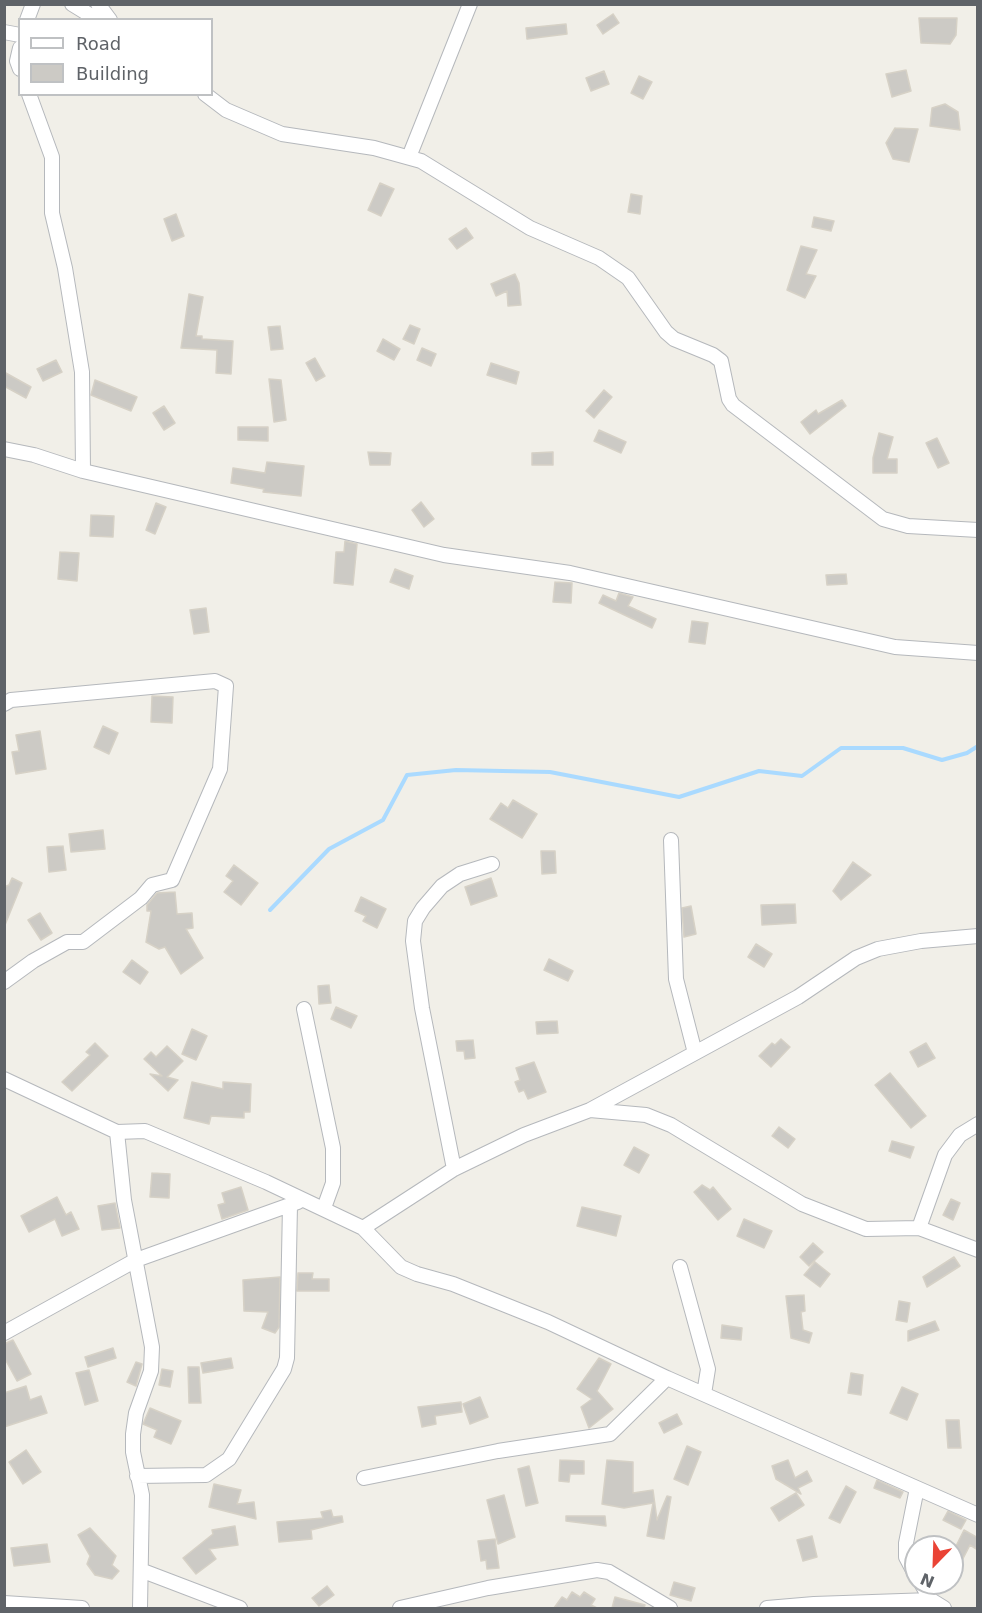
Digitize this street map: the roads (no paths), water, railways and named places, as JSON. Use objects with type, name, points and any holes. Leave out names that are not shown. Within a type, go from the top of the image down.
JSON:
[{"type":"street","points":[[72,4],[95,18]]},
{"type":"street","points":[[98,4],[108,18]]},
{"type":"street","points":[[409,157],[470,4]]},
{"type":"street","points":[[30,96],[52,158],[52,213],[65,268],[82,372],[83,471]]},
{"type":"street","points":[[208,96],[226,110],[282,134],[374,148],[421,161],[530,228],[599,258],[628,278],[666,332],[674,339],[713,354],[721,361],[729,399],[733,405],[883,519],[908,526],[978,530]]},
{"type":"street","points":[[4,449],[34,455],[83,471],[444,555],[570,573],[879,644],[978,653]]},
{"type":"street","points":[[4,704],[11,700],[215,681],[226,686],[220,769],[172,880],[152,885],[141,898],[83,942],[67,942],[33,961],[4,982]]},
{"type":"street","points":[[671,840],[676,979],[695,1053]]},
{"type":"street","points":[[454,1169],[422,1008],[413,941],[415,921],[442,886],[460,874],[492,864]]},
{"type":"street","points":[[363,1228],[454,1169],[524,1135],[590,1110],[798,998],[856,958],[870,952],[921,941],[978,936]]},
{"type":"street","points":[[304,1009],[333,1148],[333,1183],[324,1208]]},
{"type":"street","points":[[4,1079],[117,1132],[145,1131],[306,1199],[363,1228],[401,1267],[453,1284],[548,1322],[667,1378],[978,1515]]},
{"type":"street","points":[[590,1110],[646,1115],[671,1125],[802,1204],[866,1229],[919,1228],[978,1250]]},
{"type":"street","points":[[919,1228],[945,1155],[960,1135],[978,1124]]},
{"type":"street","points":[[117,1132],[124,1200],[152,1347],[152,1371],[136,1413],[133,1452],[142,1495],[143,1571],[140,1608]]},
{"type":"street","points":[[4,1332],[136,1260],[306,1199]]},
{"type":"street","points":[[137,1476],[207,1474],[229,1459],[284,1369],[287,1358],[290,1205]]},
{"type":"street","points":[[680,1267],[708,1369],[704,1394]]},
{"type":"street","points":[[364,1478],[498,1451],[610,1434],[667,1378]]},
{"type":"street","points":[[908,1535],[917,1488]]},
{"type":"street","points":[[400,1608],[432,1605],[488,1588],[597,1570],[609,1572],[670,1608]]},
{"type":"street","points":[[143,1571],[240,1608]]},
{"type":"street","points":[[929,1595],[944,1608]]},
{"type":"street","points":[[767,1608],[932,1600]]},
{"type":"street","points":[[4,1603],[81,1608]]},
{"type":"waterway","points":[[270,910],[329,849],[383,820],[407,775],[456,770],[550,772],[679,797],[759,771],[802,776],[841,748],[903,748],[942,760],[967,753],[978,746]]}]
